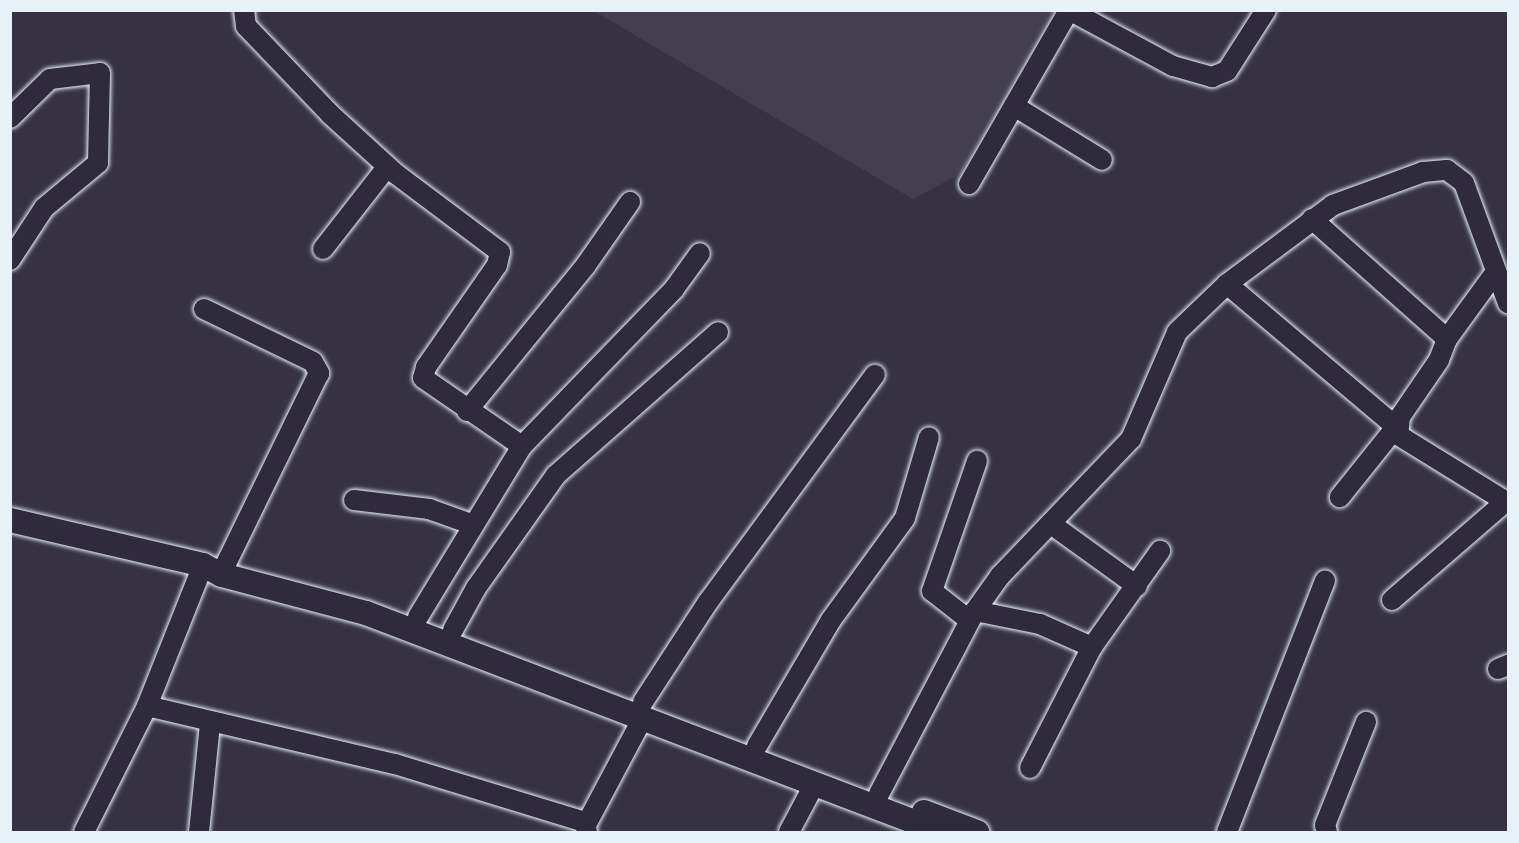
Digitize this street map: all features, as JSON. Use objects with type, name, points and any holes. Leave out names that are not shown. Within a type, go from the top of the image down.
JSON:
[{"type":"main road","points":[[10,520],[215,565],[418,617],[644,709],[815,783],[941,832]]},
{"type":"main road","points":[[215,565],[222,575],[403,626],[757,746],[977,832]]},
{"type":"street","points":[[244,10],[246,26],[387,167],[500,252],[497,265],[424,373],[436,390],[522,446]]},
{"type":"street","points":[[969,184],[1069,10],[1173,66],[1212,77],[1227,71],[1266,10]]},
{"type":"street","points":[[10,117],[50,79],[99,73],[98,163],[38,214],[10,260]]},
{"type":"street","points":[[1014,106],[1102,160]]},
{"type":"street","points":[[323,249],[387,167]]},
{"type":"street","points":[[879,794],[972,615],[1000,576],[1131,439],[1178,332],[1227,284],[1312,219],[1347,198],[1447,170],[1464,183],[1509,303]]},
{"type":"street","points":[[467,411],[586,265],[630,202]]},
{"type":"street","points":[[1312,219],[1447,339]]},
{"type":"street","points":[[418,617],[471,524],[522,446],[674,289],[700,253]]},
{"type":"street","points":[[1340,496],[1396,427],[1447,339],[1496,273]]},
{"type":"street","points":[[1227,284],[1396,427],[1404,440],[1507,503],[1392,600]]},
{"type":"street","points":[[84,832],[215,565],[319,373],[313,362],[204,309]]},
{"type":"street","points":[[453,630],[476,588],[563,467],[718,332]]},
{"type":"street","points":[[147,706],[210,723],[363,755],[587,828],[644,709],[708,602],[874,375]]},
{"type":"street","points":[[757,746],[831,620],[905,518],[929,437]]},
{"type":"street","points":[[977,461],[933,591],[972,615],[1040,624],[1092,647]]},
{"type":"street","points":[[354,500],[429,509],[471,524]]},
{"type":"street","points":[[1052,524],[1137,586]]},
{"type":"street","points":[[1030,768],[1092,647],[1160,551]]},
{"type":"street","points":[[1227,832],[1325,580]]},
{"type":"street","points":[[1327,832],[1325,825],[1366,722]]},
{"type":"street","points":[[199,832],[210,723]]},
{"type":"street","points":[[789,832],[815,783]]},
{"type":"shaded area","points":[[594,11],[1053,11],[960,174],[913,199]]}]
